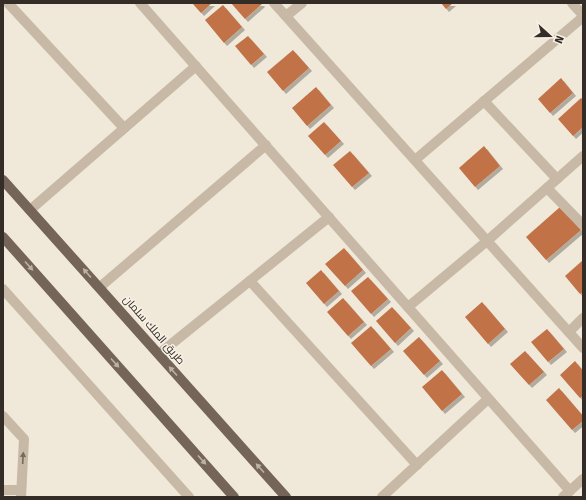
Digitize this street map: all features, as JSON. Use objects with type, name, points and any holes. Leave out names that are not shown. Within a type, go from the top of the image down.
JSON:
[{"type":"main road","name":"طريق الملك سلمان","points":[[3,180],[286,497]]},
{"type":"main road","points":[[3,237],[234,497]]},
{"type":"street","points":[[8,3],[124,128]]},
{"type":"street","points":[[140,3],[488,399],[566,494],[583,479]]},
{"type":"street","points":[[274,3],[583,348]]},
{"type":"street","points":[[286,16],[302,3]]},
{"type":"street","points":[[415,160],[583,16],[572,3]]},
{"type":"street","points":[[30,210],[196,66]]},
{"type":"street","points":[[484,101],[557,179]]},
{"type":"street","points":[[100,287],[266,145]]},
{"type":"street","points":[[408,307],[487,241],[583,156]]},
{"type":"street","points":[[547,188],[583,225]]},
{"type":"street","points":[[159,354],[329,217]]},
{"type":"street","points":[[250,281],[417,464]]},
{"type":"street","points":[[3,289],[189,497]]},
{"type":"street","points":[[568,332],[583,318]]},
{"type":"street","points":[[382,497],[488,399]]},
{"type":"street","points":[[3,416],[24,438],[21,494],[3,490]]},
{"type":"building","points":[[192,3],[212,3],[201,13]]},
{"type":"building","points":[[231,3],[261,3],[262,4],[245,19]]},
{"type":"building","points":[[441,3],[453,3],[446,9]]},
{"type":"building","points":[[223,5],[242,27],[224,43],[205,20]]},
{"type":"building","points":[[248,36],[264,54],[251,65],[235,46]]},
{"type":"building","points":[[293,50],[309,68],[283,91],[267,72]]},
{"type":"building","points":[[561,78],[573,93],[550,113],[538,99]]},
{"type":"building","points":[[316,87],[331,105],[307,126],[292,108]]},
{"type":"building","points":[[581,98],[583,100],[583,127],[573,136],[558,119]]},
{"type":"building","points":[[324,122],[341,141],[325,155],[308,136]]},
{"type":"building","points":[[484,146],[500,166],[475,187],[459,168]]},
{"type":"building","points":[[350,151],[369,173],[352,187],[333,165]]},
{"type":"building","points":[[560,207],[581,230],[546,260],[526,237]]},
{"type":"building","points":[[344,248],[363,270],[345,286],[325,264]]},
{"type":"building","points":[[583,260],[583,292],[580,294],[565,276]]},
{"type":"building","points":[[321,270],[339,291],[324,304],[306,283]]},
{"type":"building","points":[[368,277],[388,299],[371,314],[351,291]]},
{"type":"building","points":[[343,298],[364,322],[348,336],[327,312]]},
{"type":"building","points":[[482,302],[505,329],[488,344],[465,317]]},
{"type":"building","points":[[392,307],[411,328],[395,343],[376,321]]},
{"type":"building","points":[[371,326],[391,349],[371,366],[351,343]]},
{"type":"building","points":[[547,329],[564,349],[548,362],[531,342]]},
{"type":"building","points":[[419,337],[440,361],[424,375],[403,351]]},
{"type":"building","points":[[525,351],[544,372],[529,385],[510,364]]},
{"type":"building","points":[[575,361],[583,371],[583,396],[580,398],[560,375]]},
{"type":"building","points":[[442,370],[462,394],[442,411],[422,387]]},
{"type":"building","points":[[559,388],[583,416],[583,421],[572,430],[546,400]]}]
